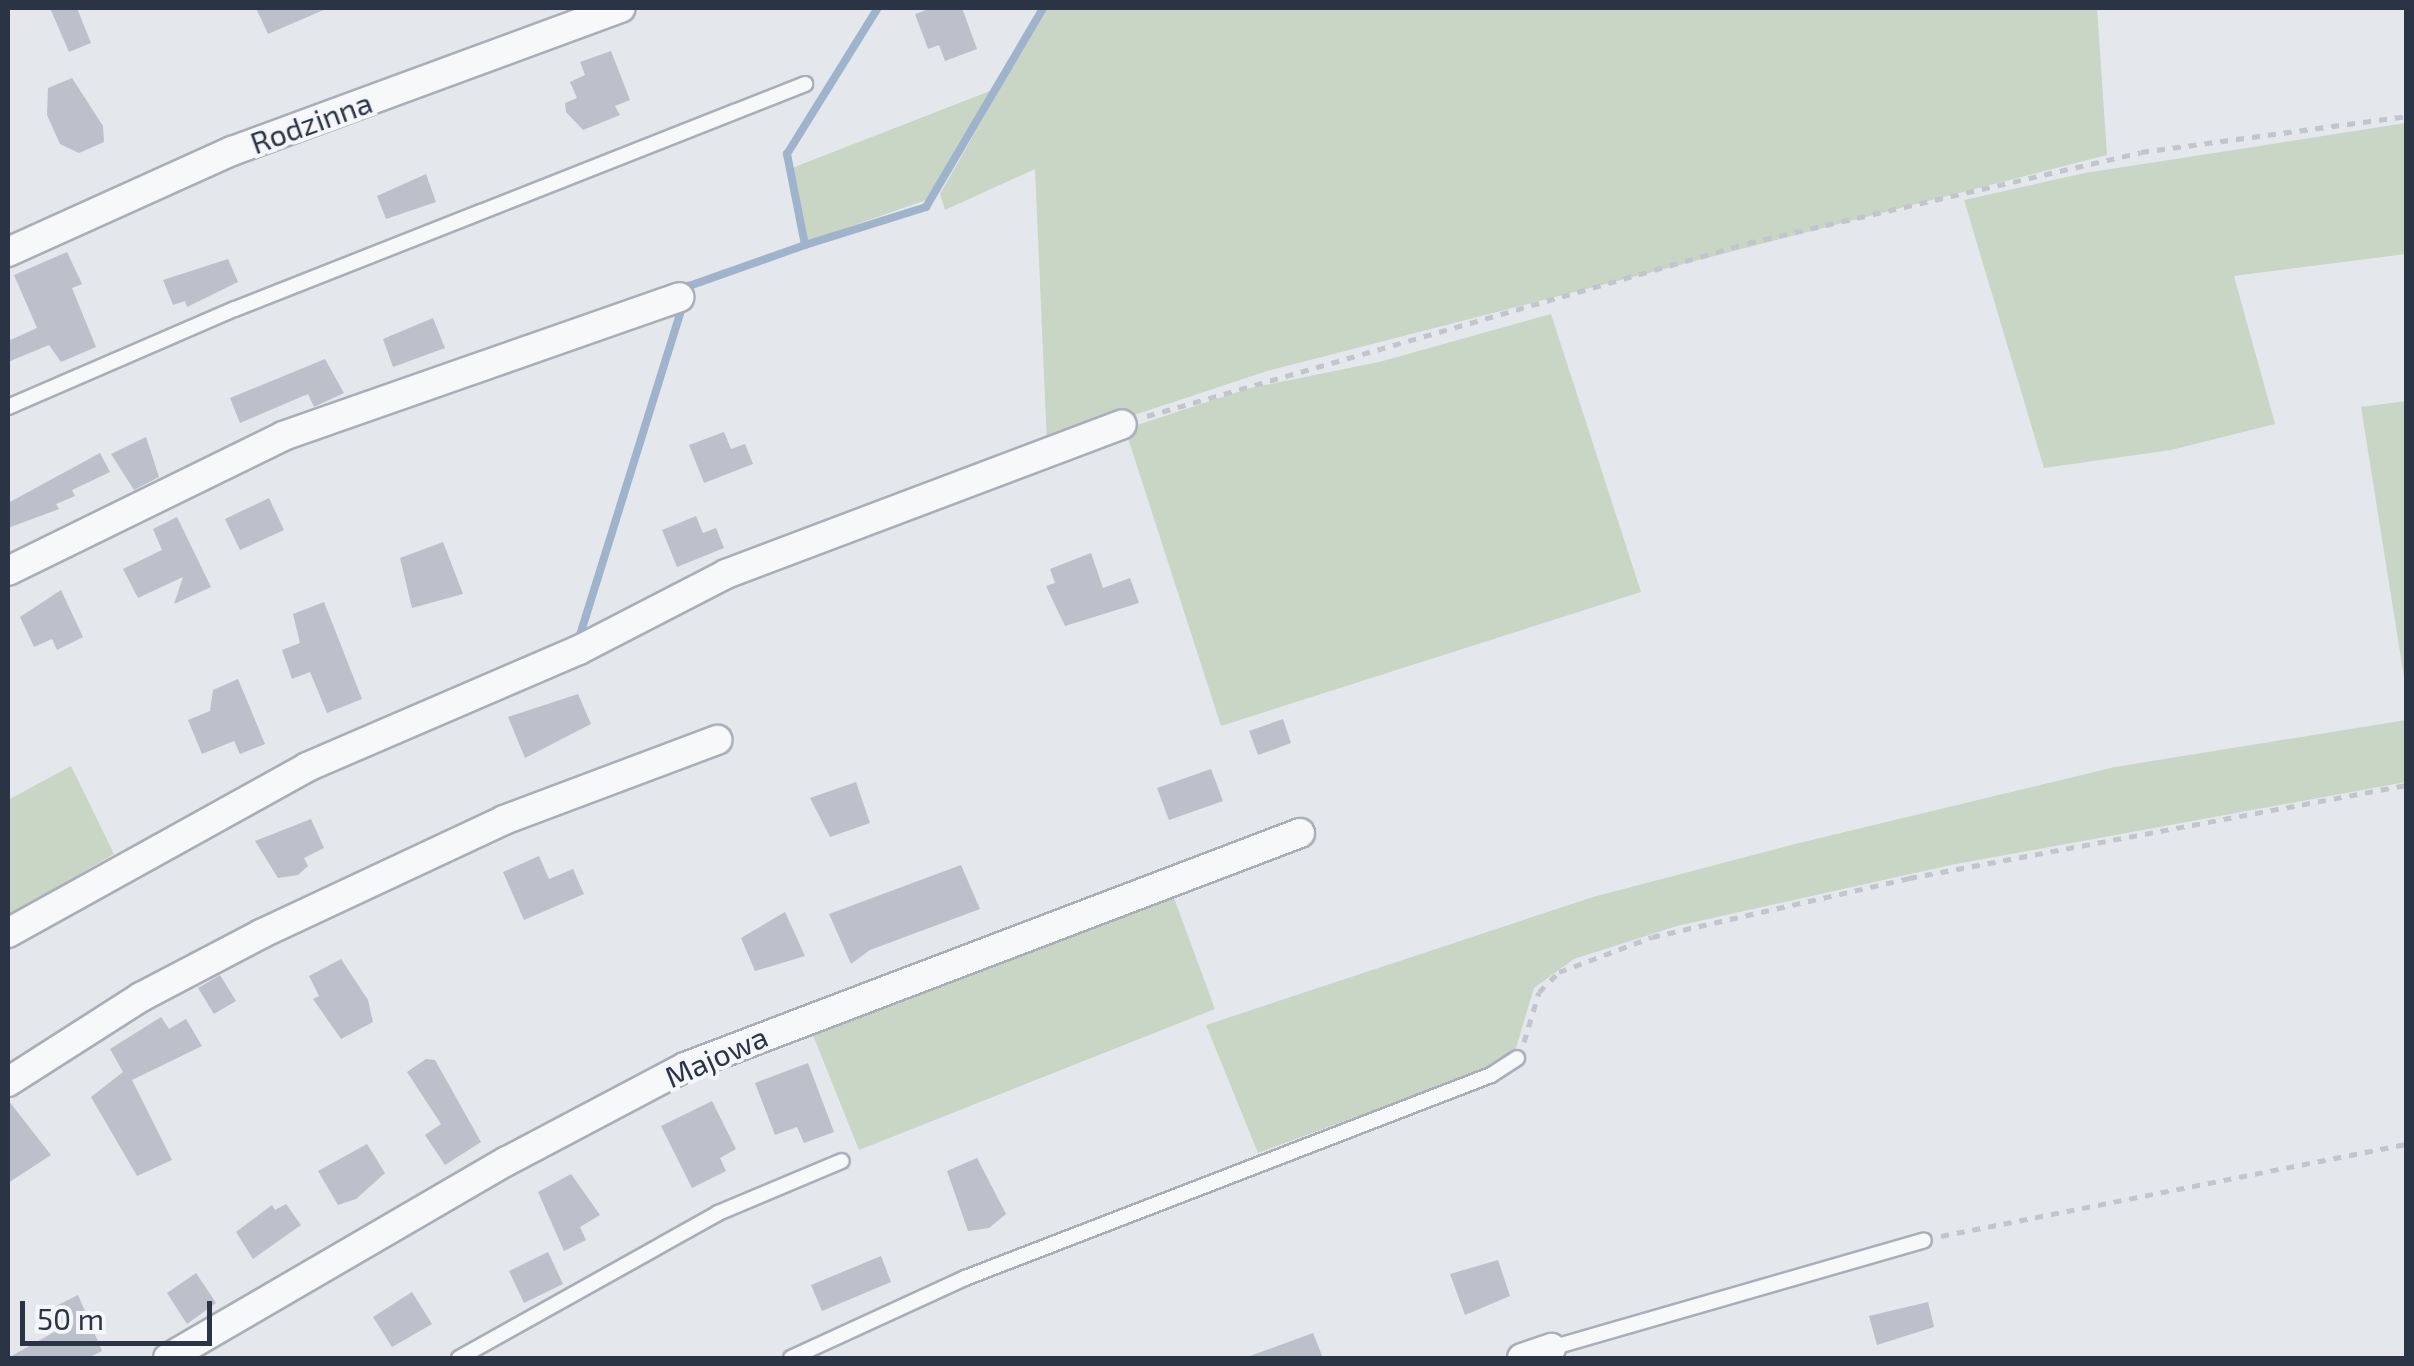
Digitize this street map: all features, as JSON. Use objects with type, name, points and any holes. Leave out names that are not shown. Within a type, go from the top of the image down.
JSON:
[{"type":"street","name":"Rodzinna","points":[[8,252],[232,151],[621,8]]},
{"type":"street","points":[[8,571],[282,436],[679,297]]},
{"type":"street","points":[[8,934],[248,797],[579,650],[726,574],[1122,424]]},
{"type":"street","points":[[8,1082],[141,997],[261,934],[504,820],[717,740]]},
{"type":"street","name":"Majowa","points":[[168,1358],[507,1161],[685,1066],[1300,833]]},
{"type":"street","points":[[1522,1358],[1551,1348]]},
{"type":"lane","points":[[8,407],[235,309],[805,84]]},
{"type":"lane","points":[[791,1358],[1000,1263],[1491,1075],[1517,1058]]},
{"type":"lane","points":[[459,1358],[718,1213],[842,1161]]},
{"type":"lane","points":[[1551,1348],[1924,1240]]},
{"type":"path","points":[[1122,424],[1766,238],[2141,152],[2406,116]]},
{"type":"path","points":[[1517,1058],[1539,992],[1559,972],[1652,937],[1909,878],[2406,785]]},
{"type":"path","points":[[1924,1240],[2406,1144]]},
{"type":"green space","points":[[1046,8],[2097,8],[2107,155],[1267,371],[1047,444],[1035,169],[945,210],[940,194]]},
{"type":"green space","points":[[990,91],[929,199],[806,242],[792,168]]},
{"type":"green space","points":[[2406,123],[2406,254],[2234,276],[2275,424],[2171,450],[2044,468],[1964,200],[2085,173]]},
{"type":"green space","points":[[1551,314],[1641,592],[1221,726],[1125,429],[1250,388],[1379,362]]},
{"type":"green space","points":[[2406,401],[2406,690],[2361,407]]},
{"type":"green space","points":[[2406,720],[2406,782],[1951,865],[1677,926],[1574,959],[1534,988],[1516,1048],[1505,1062],[1258,1153],[1206,1025],[1593,897],[1795,844],[2115,767]]},
{"type":"green space","points":[[71,766],[114,854],[8,916],[8,800]]},
{"type":"green space","points":[[1171,890],[1215,1009],[859,1150],[809,1025]]},
{"type":"building","points":[[50,8],[77,8],[91,43],[69,52]]},
{"type":"building","points":[[256,8],[328,8],[268,34]]},
{"type":"building","points":[[932,8],[962,8],[977,49],[945,61],[939,45],[928,49],[915,14]]},
{"type":"building","points":[[611,51],[630,100],[615,106],[620,115],[583,130],[566,112],[565,103],[577,98],[570,82],[585,75],[580,62]]},
{"type":"building","points":[[72,78],[103,126],[104,142],[79,153],[60,144],[47,115],[48,88]]},
{"type":"building","points":[[426,174],[436,202],[386,219],[377,196]]},
{"type":"building","points":[[67,252],[82,284],[72,288],[96,347],[61,362],[49,345],[8,362],[8,341],[37,328],[14,275]]},
{"type":"building","points":[[228,259],[238,282],[187,307],[185,301],[173,305],[163,280]]},
{"type":"building","points":[[433,318],[445,348],[393,367],[383,339]]},
{"type":"building","points":[[325,359],[344,393],[314,407],[308,394],[240,423],[230,398]]},
{"type":"building","points":[[724,432],[731,449],[745,444],[753,464],[704,483],[689,445]]},
{"type":"building","points":[[146,437],[159,477],[134,490],[111,454]]},
{"type":"building","points":[[100,453],[110,472],[72,490],[75,496],[56,504],[59,509],[8,528],[8,503]]},
{"type":"building","points":[[269,498],[284,530],[240,550],[225,519]]},
{"type":"building","points":[[696,516],[703,533],[716,528],[724,548],[677,567],[662,530]]},
{"type":"building","points":[[177,517],[211,587],[174,604],[183,577],[138,598],[123,569],[162,550],[153,529]]},
{"type":"building","points":[[443,542],[463,594],[412,608],[400,558]]},
{"type":"building","points":[[1091,553],[1103,588],[1130,578],[1139,603],[1065,626],[1046,586],[1055,583],[1050,569]]},
{"type":"building","points":[[61,590],[83,637],[57,650],[52,639],[34,647],[20,617]]},
{"type":"building","points":[[324,602],[362,699],[327,713],[310,672],[292,679],[282,650],[300,643],[293,614]]},
{"type":"building","points":[[238,679],[265,744],[240,754],[234,741],[202,754],[188,720],[210,711],[213,690]]},
{"type":"building","points":[[578,694],[591,724],[525,758],[508,717]]},
{"type":"building","points":[[1283,719],[1291,743],[1258,755],[1249,731]]},
{"type":"building","points":[[1211,769],[1223,801],[1169,820],[1157,788]]},
{"type":"building","points":[[856,782],[870,823],[830,837],[810,798]]},
{"type":"building","points":[[311,819],[324,848],[304,858],[308,866],[298,875],[278,878],[255,841]]},
{"type":"building","points":[[539,856],[549,879],[573,869],[584,894],[524,920],[503,872]]},
{"type":"building","points":[[961,865],[980,909],[870,950],[851,964],[829,914]]},
{"type":"building","points":[[785,912],[805,956],[755,971],[741,938]]},
{"type":"building","points":[[341,959],[368,1000],[373,1022],[341,1039],[313,999],[319,996],[309,976]]},
{"type":"building","points":[[220,975],[236,1001],[214,1014],[198,988]]},
{"type":"building","points":[[161,1017],[169,1029],[186,1019],[202,1046],[132,1080],[172,1160],[137,1176],[91,1097],[123,1072],[110,1049]]},
{"type":"building","points":[[426,1059],[435,1060],[481,1142],[445,1165],[425,1135],[441,1124],[407,1072]]},
{"type":"building","points":[[808,1063],[834,1132],[804,1143],[797,1127],[775,1135],[755,1083]]},
{"type":"building","points":[[8,1100],[51,1155],[8,1183]]},
{"type":"building","points":[[712,1101],[736,1149],[720,1158],[726,1171],[692,1188],[661,1126]]},
{"type":"building","points":[[367,1144],[385,1173],[356,1199],[338,1205],[318,1171]]},
{"type":"building","points":[[977,1158],[1006,1214],[989,1228],[968,1231],[947,1171]]},
{"type":"building","points":[[571,1174],[600,1215],[580,1227],[586,1240],[564,1251],[538,1192]]},
{"type":"building","points":[[286,1204],[301,1225],[253,1259],[236,1232],[272,1205],[275,1210]]},
{"type":"building","points":[[548,1252],[563,1284],[524,1303],[509,1271]]},
{"type":"building","points":[[881,1256],[891,1282],[822,1311],[811,1285]]},
{"type":"building","points":[[1498,1260],[1510,1296],[1465,1315],[1450,1274]]},
{"type":"building","points":[[196,1273],[216,1303],[187,1324],[167,1293]]},
{"type":"building","points":[[412,1292],[432,1324],[392,1347],[373,1317]]},
{"type":"building","points":[[78,1295],[102,1351],[88,1358],[8,1358],[56,1331],[46,1311]]},
{"type":"building","points":[[1928,1302],[1934,1327],[1877,1345],[1869,1316]]},
{"type":"building","points":[[1313,1333],[1323,1358],[1250,1356]]},
{"type":"waterway","points":[[580,635],[689,286],[805,245],[787,154],[878,8]]},
{"type":"waterway","points":[[805,245],[926,207],[1043,8]]}]
